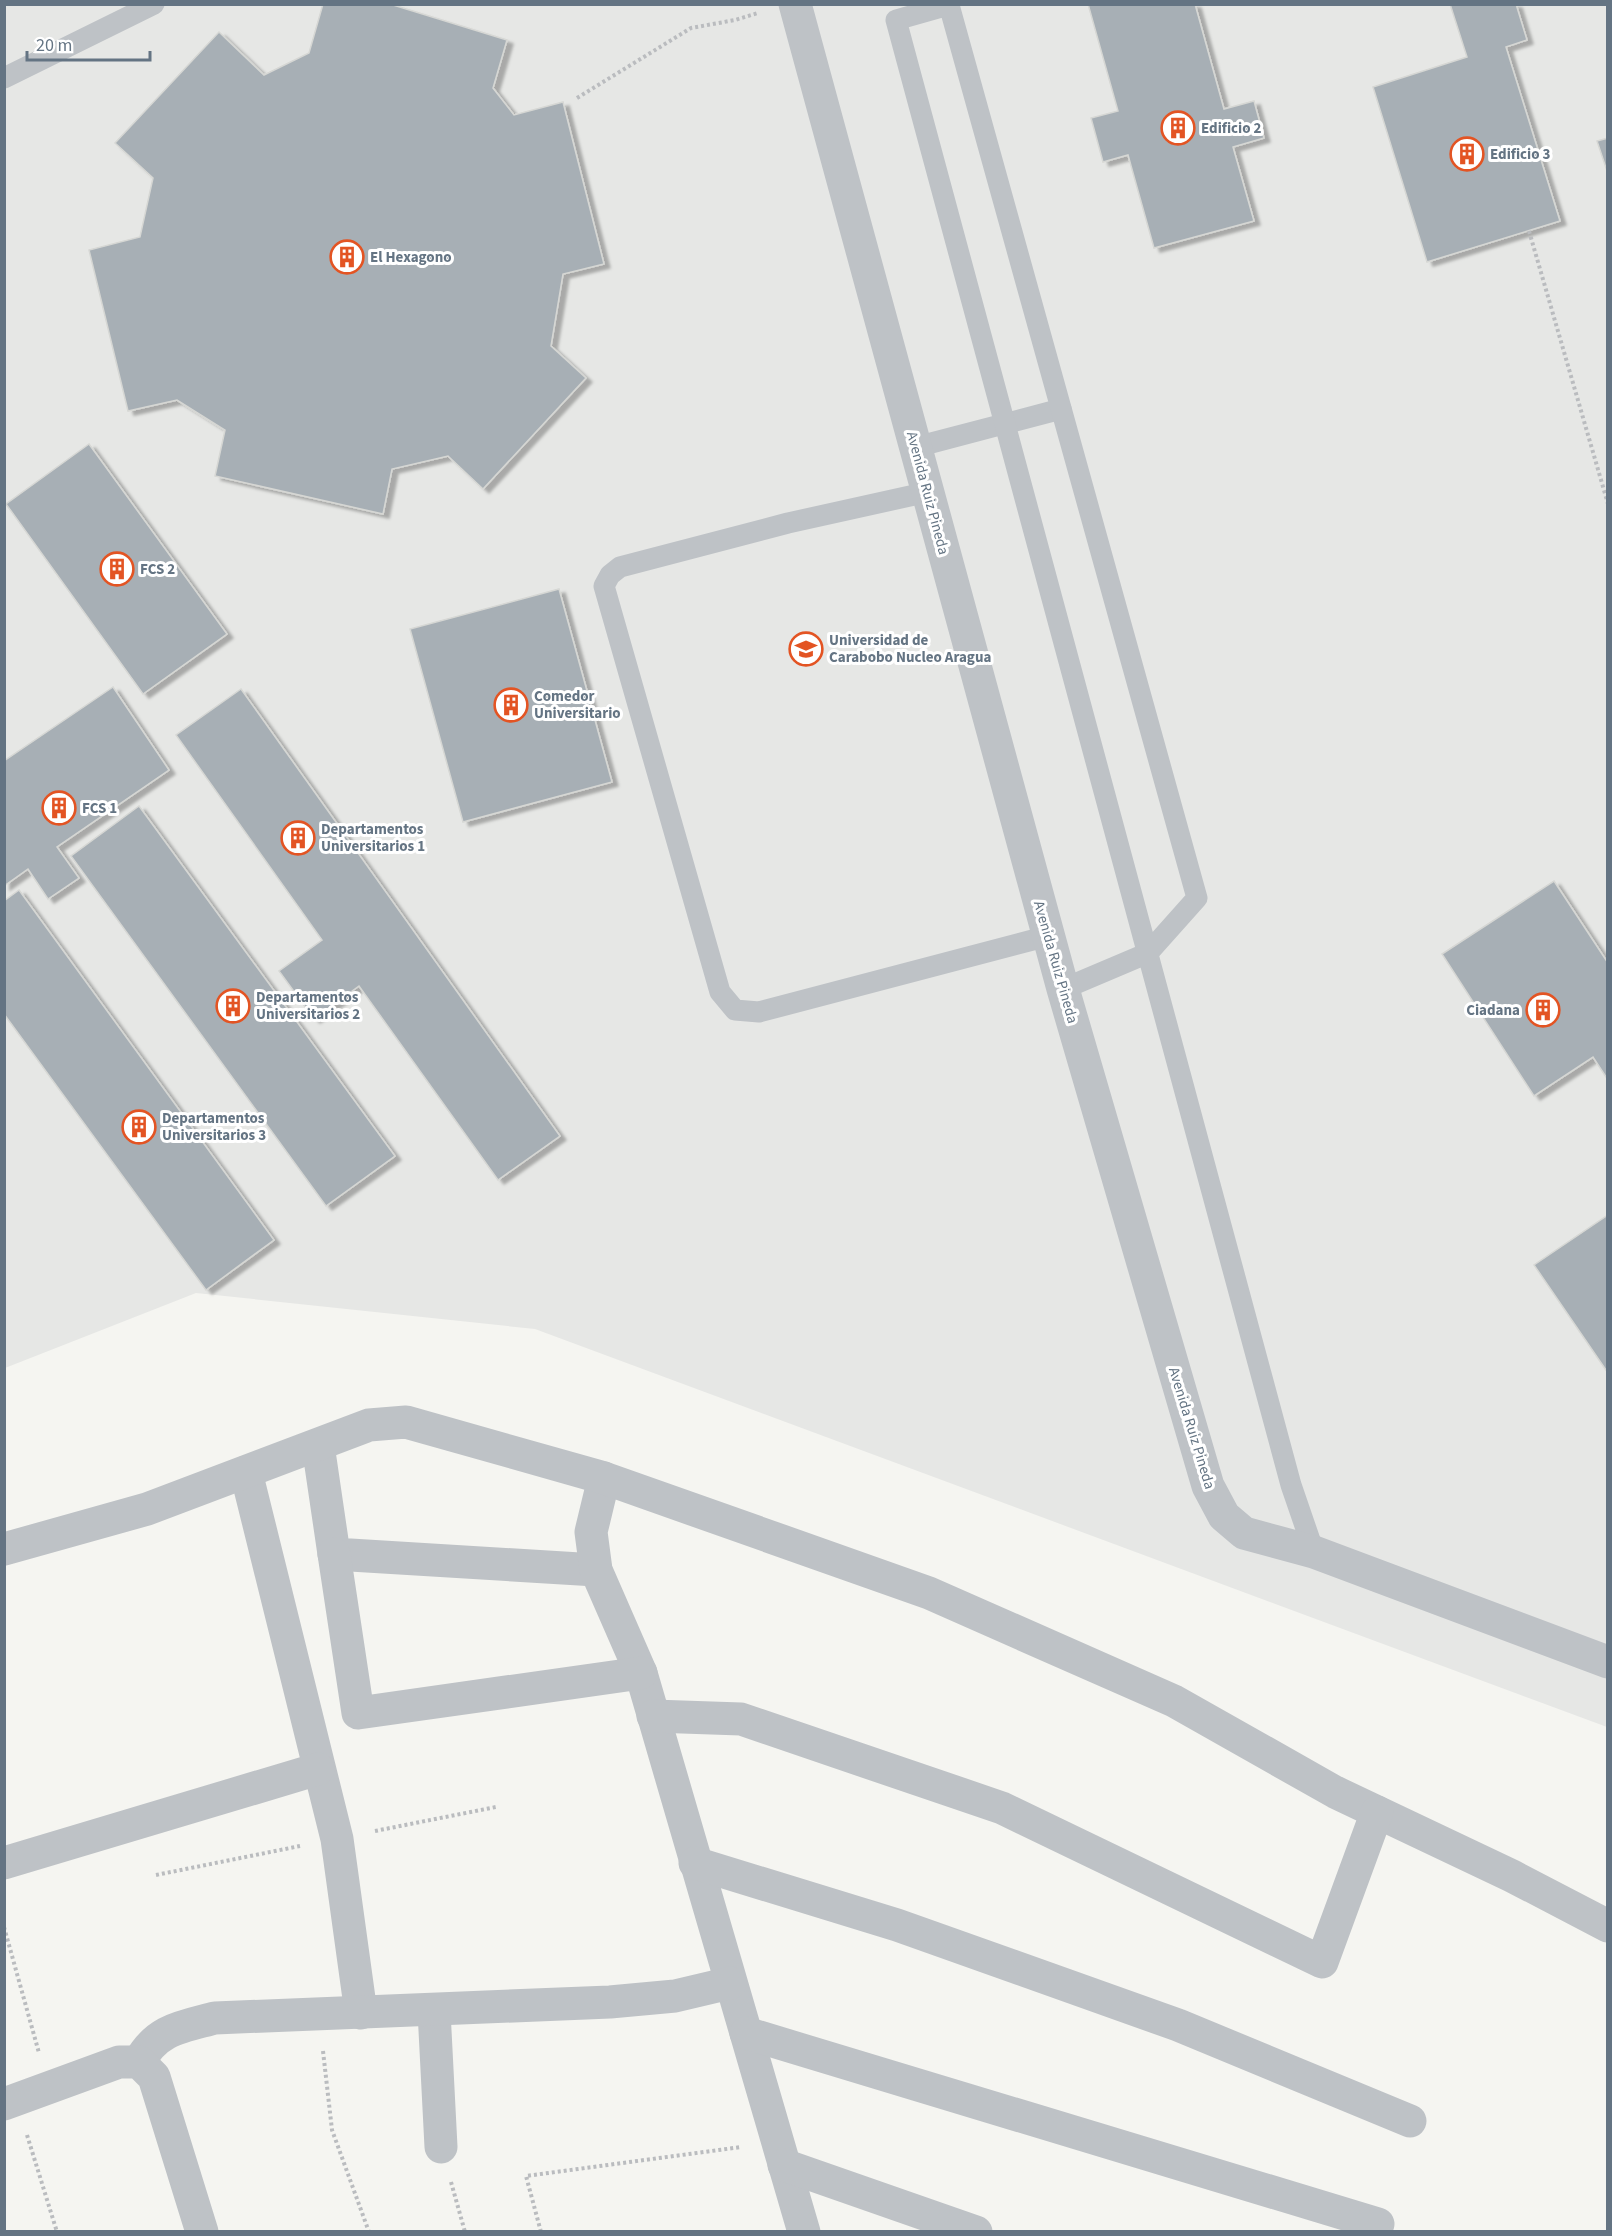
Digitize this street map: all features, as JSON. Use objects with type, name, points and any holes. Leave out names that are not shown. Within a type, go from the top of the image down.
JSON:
[{"type":"street","name":"Avenida Ruiz Pineda","points":[[780,8],[916,447],[1048,936],[1208,1486],[1224,1516],[1244,1533],[1314,1552],[1608,1662]]},
{"type":"street","points":[[4,1549],[147,1509],[369,1425],[406,1422],[604,1478],[929,1593],[1174,1701],[1335,1792],[1512,1876],[1608,1926]]},
{"type":"street","points":[[318,1445],[358,1713],[641,1673]]},
{"type":"street","points":[[246,1472],[337,1839],[361,2013]]},
{"type":"street","points":[[604,1478],[591,1532],[596,1570],[641,1673],[804,2232]]},
{"type":"street","points":[[334,1554],[596,1570]]},
{"type":"street","points":[[653,1716],[741,1719],[1002,1808],[1322,1962],[1377,1812]]},
{"type":"street","points":[[4,1863],[318,1769]]},
{"type":"street","points":[[695,1863],[897,1925],[1178,2025],[1410,2121]]},
{"type":"street","points":[[139,2062],[148,2045],[174,2029],[215,2018],[434,2011],[675,1996],[730,1983]]},
{"type":"street","points":[[434,2011],[441,2147]]},
{"type":"street","points":[[746,2033],[1378,2224]]},
{"type":"street","points":[[10,2102],[119,2062],[139,2062],[154,2077],[202,2232]]},
{"type":"street","points":[[781,2153],[976,2232]]},
{"type":"lane","points":[[4,78],[154,4]]},
{"type":"lane","points":[[1063,989],[1148,953],[1197,898],[949,5],[896,20],[1005,422],[1148,953],[1291,1485],[1314,1552]]},
{"type":"lane","points":[[916,447],[1061,408]]},
{"type":"lane","points":[[928,492],[788,523],[620,567],[610,575],[604,586],[720,992],[735,1010],[759,1012],[1048,936]]},
{"type":"path","points":[[577,98],[691,28],[735,20],[780,8]]},
{"type":"path","points":[[1529,231],[1608,504]]},
{"type":"path","points":[[4,1927],[49,2088]]},
{"type":"path","points":[[319,2014],[332,2130],[369,2232]]},
{"type":"path","points":[[10,2102],[57,2232]]},
{"type":"path","points":[[441,2147],[465,2232]]},
{"type":"path","points":[[541,2232],[526,2176],[781,2153]]},
{"type":"shaded area","name":"Universidad de Carabobo Nucleo Aragua","points":[[5,5],[1607,5],[1607,1727],[535,1329],[196,1293],[5,1368]]},
{"type":"building","name":"El Hexagono","points":[[323,4],[390,4],[507,40],[493,88],[514,115],[563,102],[604,264],[563,274],[551,346],[586,378],[483,489],[448,456],[392,469],[383,514],[215,476],[225,430],[177,400],[128,411],[89,250],[140,237],[153,178],[115,143],[219,32],[264,75],[309,53]]},
{"type":"building","name":"Edificio 2","points":[[1088,4],[1195,4],[1224,109],[1254,101],[1264,138],[1233,147],[1254,221],[1154,248],[1128,155],[1103,162],[1091,118],[1118,111]]},
{"type":"building","name":"Edificio 3","points":[[1450,4],[1516,4],[1527,40],[1506,47],[1560,221],[1427,262],[1373,87],[1467,57]]},
{"type":"building","points":[[1608,138],[1608,174],[1597,141]]},
{"type":"building","name":"FCS 2","points":[[89,444],[227,634],[143,694],[6,504]]},
{"type":"building","name":"Comedor Universitario","points":[[559,589],[612,782],[463,822],[410,629]]},
{"type":"building","name":"FCS 1","points":[[113,687],[169,770],[57,847],[79,878],[48,899],[28,869],[4,886],[4,761]]},
{"type":"building","name":"Departamentos Universitarios 1","points":[[241,689],[560,1136],[498,1180],[359,986],[314,1019],[279,971],[322,940],[176,735]]},
{"type":"building","name":"Departamentos Universitarios 2","points":[[139,806],[395,1156],[326,1206],[71,856]]},
{"type":"building","name":"Ciadana","points":[[1554,881],[1608,963],[1608,1080],[1593,1057],[1534,1096],[1442,954]]},
{"type":"building","name":"Departamentos Universitarios 3","points":[[19,890],[274,1240],[206,1290],[4,1014],[4,901]]},
{"type":"building","points":[[1608,1215],[1608,1373],[1534,1265]]},
{"type":"place","name":"Edificio 2","points":[[1178,128]]},
{"type":"place","name":"Edificio 3","points":[[1467,154]]},
{"type":"place","name":"El Hexagono","points":[[347,257]]},
{"type":"place","name":"FCS 2","points":[[117,569]]},
{"type":"place","name":"Universidad de Carabobo Nucleo Aragua","points":[[806,649]]},
{"type":"place","name":"Comedor Universitario","points":[[511,705]]},
{"type":"place","name":"FCS 1","points":[[59,808]]},
{"type":"place","name":"Departamentos Universitarios 1","points":[[298,838]]},
{"type":"place","name":"Departamentos Universitarios 2","points":[[233,1006]]},
{"type":"place","name":"Ciadana","points":[[1543,1010]]},
{"type":"place","name":"Departamentos Universitarios 3","points":[[139,1127]]}]
